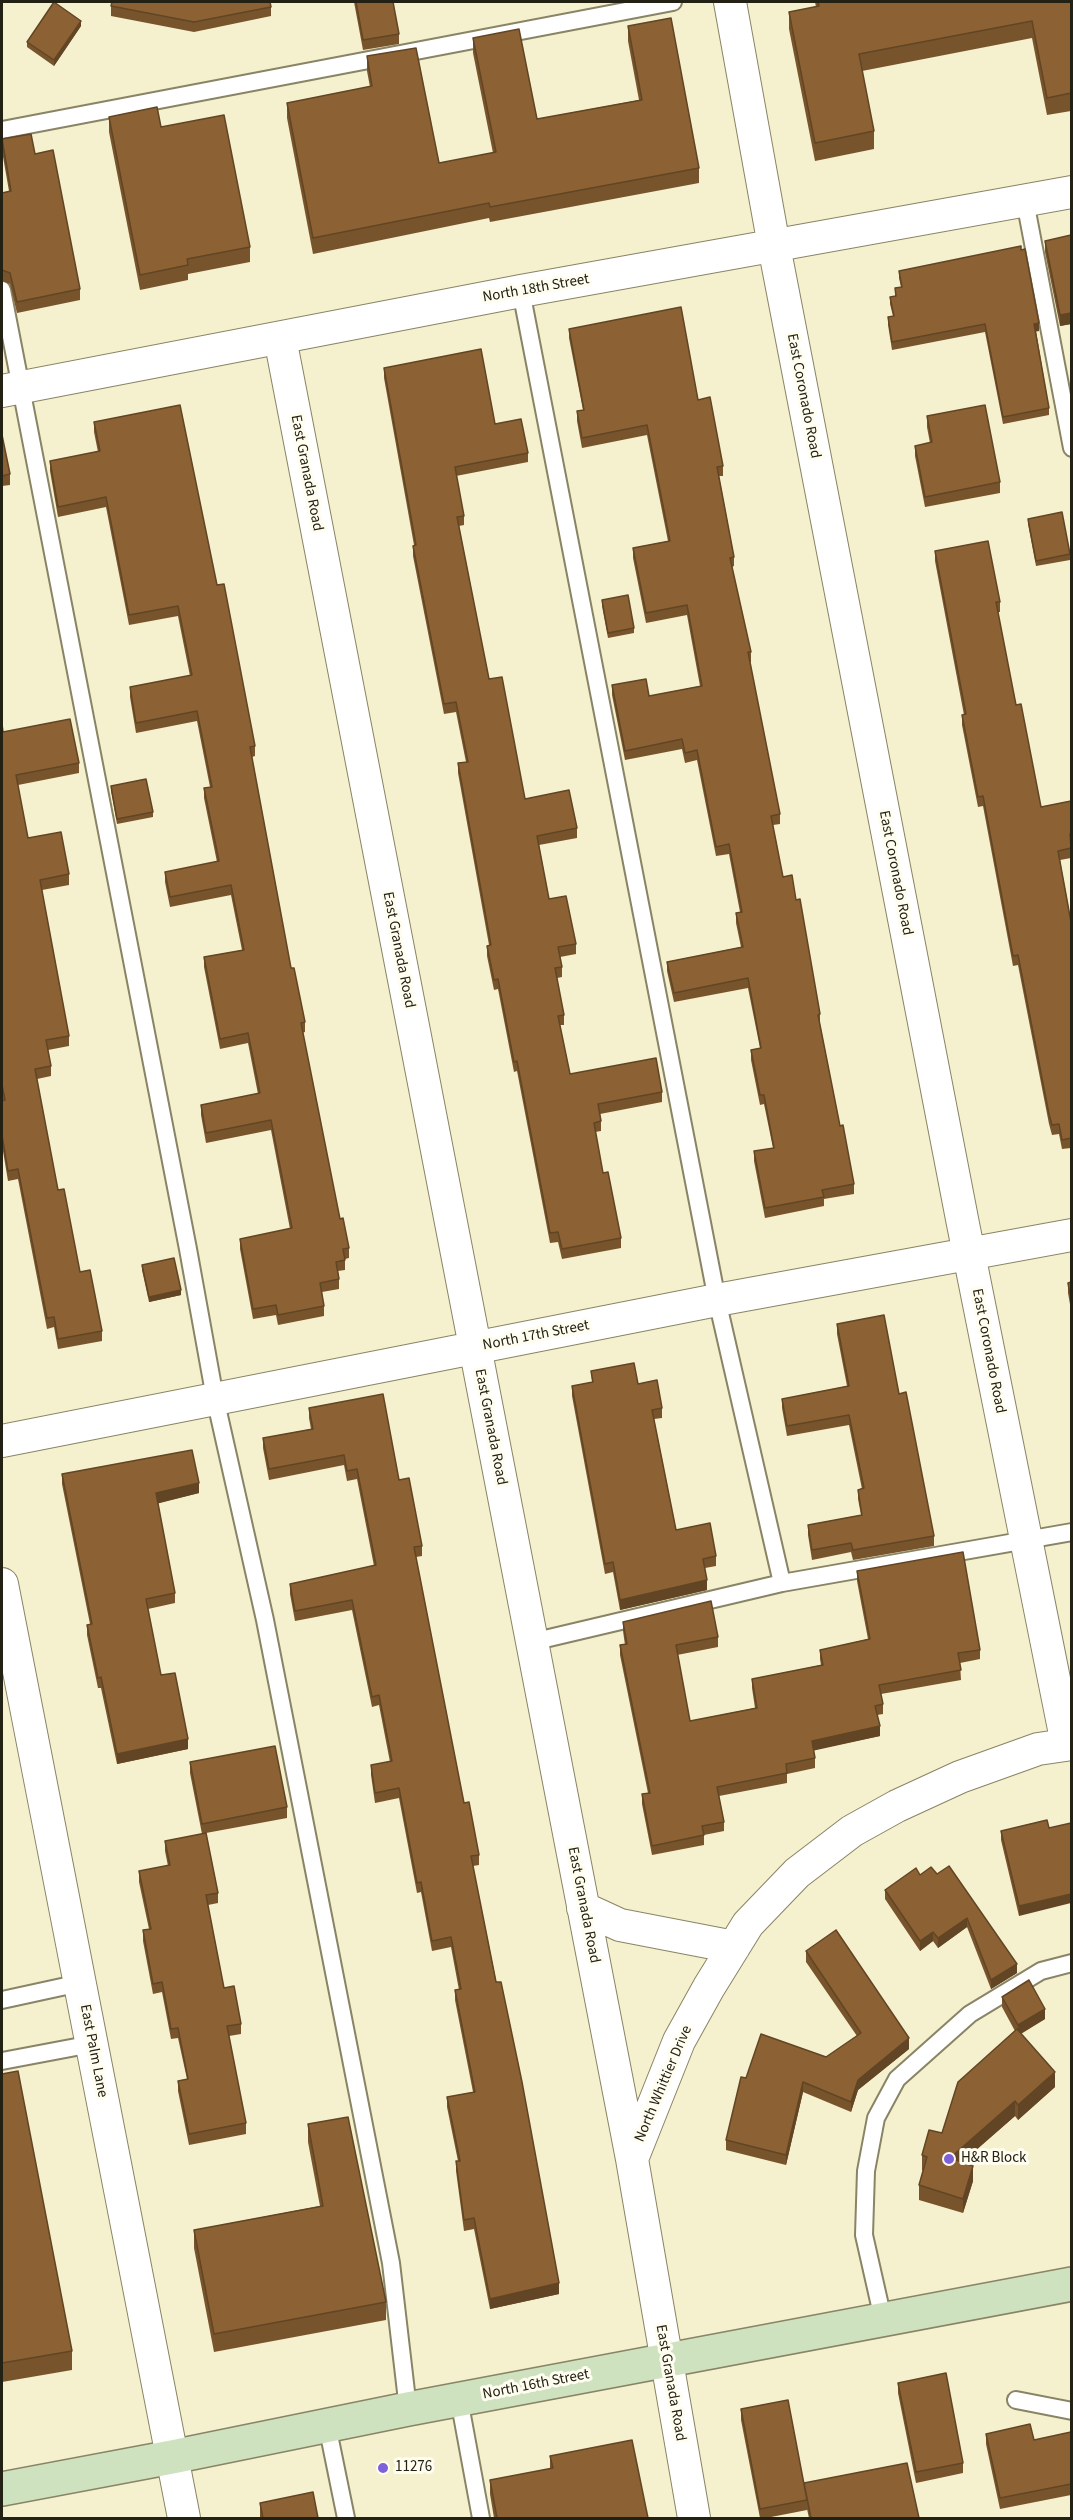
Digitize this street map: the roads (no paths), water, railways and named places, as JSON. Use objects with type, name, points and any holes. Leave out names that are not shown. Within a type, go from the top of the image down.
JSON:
[{"type":"main road","name":"North 16th Street","points":[[2,2489],[459,2399],[1071,2284]]},
{"type":"street","name":"East Coronado Road","points":[[730,2],[774,246],[969,1255],[1069,1744]]},
{"type":"street","name":"North 18th Street","points":[[10,389],[521,291],[1071,192]]},
{"type":"street","name":"East Granada Road","points":[[280,338],[632,2159],[694,2518]]},
{"type":"street","name":"North 17th Street","points":[[2,1441],[717,1300],[1071,1235]]},
{"type":"street","name":"East Palm Lane","points":[[2,1584],[184,2518]]},
{"type":"street","name":"North Whittier Drive","points":[[632,2159],[679,2041],[748,1924],[797,1873],[852,1831],[897,1806],[960,1777],[1038,1749],[1069,1744]]},
{"type":"street","points":[[583,1908],[620,1924],[734,1947]]},
{"type":"lane","points":[[2,130],[673,2]]},
{"type":"lane","points":[[1025,201],[1071,448]]},
{"type":"lane","points":[[2,290],[10,389],[184,1226],[215,1398],[265,1620],[391,2263],[408,2409]]},
{"type":"lane","points":[[521,291],[717,1300],[782,1583]]},
{"type":"lane","points":[[532,1642],[782,1583],[1026,1542],[1071,1532]]},
{"type":"lane","points":[[883,2319],[864,2235],[866,2171],[876,2118],[897,2079],[970,2014],[1041,1971],[1071,1963]]},
{"type":"lane","points":[[2,2000],[80,1983]]},
{"type":"lane","points":[[2,2061],[92,2044]]},
{"type":"lane","points":[[459,2399],[481,2518]]},
{"type":"lane","points":[[1016,2400],[1071,2411]]},
{"type":"lane","points":[[327,2425],[346,2518]]},
{"type":"place","name":"H&R Block","points":[[949,2159]]},
{"type":"place","name":"11276","points":[[383,2468]]}]
